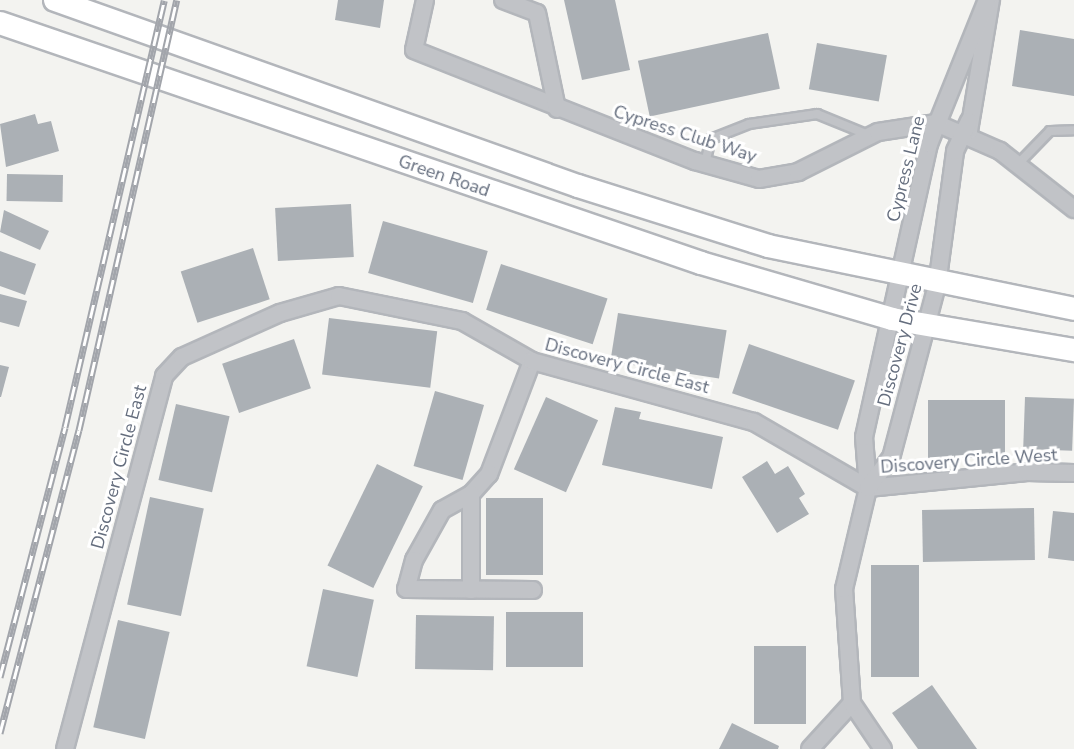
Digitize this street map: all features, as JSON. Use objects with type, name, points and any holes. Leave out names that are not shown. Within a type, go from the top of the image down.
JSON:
[{"type":"main road","name":"Green Road","points":[[55,0],[578,186],[768,246],[901,278],[1074,309]]},
{"type":"main road","name":"Green Road","points":[[0,23],[701,263],[892,319],[1074,350]]},
{"type":"street","name":"Cypress Club Way","points":[[425,0],[414,50],[557,109],[705,164],[759,179],[798,172],[872,136],[936,123]]},
{"type":"street","points":[[503,0],[537,13],[557,109]]},
{"type":"street","name":"Cypress Lane","points":[[892,319],[936,123],[989,0]]},
{"type":"street","name":"Cypress Lane","points":[[966,130],[989,0]]},
{"type":"street","points":[[936,123],[966,130],[1074,209]]},
{"type":"street","name":"Discovery Drive","points":[[868,488],[891,459],[923,324],[937,285],[949,204],[966,130]]},
{"type":"street","name":"Discovery Circle East","points":[[65,749],[164,376],[182,357],[280,313],[339,296],[462,321],[532,361],[754,422],[868,488]]},
{"type":"street","name":"Discovery Drive","points":[[852,703],[844,589],[868,488],[864,437],[892,319]]},
{"type":"street","points":[[532,361],[489,474],[471,494],[442,510],[414,560],[406,589],[533,590]]},
{"type":"street","name":"Discovery Circle West","points":[[868,488],[1027,472],[1074,473]]},
{"type":"street","points":[[471,494],[471,590]]},
{"type":"street","points":[[810,749],[852,703],[883,749]]},
{"type":"lane","points":[[705,164],[711,139],[749,124],[817,114],[872,136]]},
{"type":"lane","points":[[1016,166],[1050,131],[1074,130]]},
{"type":"building","points":[[338,0],[384,0],[380,28],[335,20]]},
{"type":"building","points":[[564,0],[615,0],[630,70],[582,80]]},
{"type":"building","points":[[1020,30],[1074,39],[1074,96],[1012,86]]},
{"type":"building","points":[[768,33],[780,89],[650,116],[638,61]]},
{"type":"building","points":[[817,43],[887,55],[879,102],[809,89]]},
{"type":"building","points":[[35,114],[38,124],[51,121],[59,151],[6,167],[0,124]]},
{"type":"building","points":[[7,174],[63,175],[63,202],[7,201]]},
{"type":"building","points":[[351,204],[354,257],[278,261],[275,208]]},
{"type":"building","points":[[4,210],[49,231],[40,250],[0,232]]},
{"type":"building","points":[[383,221],[488,251],[473,303],[368,273]]},
{"type":"building","points":[[253,248],[270,299],[197,323],[181,271]]},
{"type":"building","points":[[0,251],[36,264],[25,295],[0,286]]},
{"type":"building","points":[[501,264],[608,299],[593,344],[486,310]]},
{"type":"building","points":[[0,294],[27,301],[19,327],[0,322]]},
{"type":"building","points":[[618,313],[727,330],[719,379],[610,361]]},
{"type":"building","points":[[329,318],[437,331],[430,388],[322,375]]},
{"type":"building","points":[[294,339],[311,388],[239,413],[222,364]]},
{"type":"building","points":[[749,344],[855,380],[838,430],[732,393]]},
{"type":"building","points":[[0,365],[9,367],[1,397],[0,397]]},
{"type":"building","points":[[435,391],[484,405],[463,480],[414,466]]},
{"type":"building","points":[[546,397],[598,420],[566,492],[514,469]]},
{"type":"building","points":[[1025,397],[1074,399],[1072,451],[1023,449]]},
{"type":"building","points":[[928,400],[1005,400],[1005,458],[928,458]]},
{"type":"building","points":[[176,404],[230,416],[212,492],[158,480]]},
{"type":"building","points":[[615,407],[641,412],[639,419],[723,437],[712,489],[602,465]]},
{"type":"building","points":[[767,461],[775,474],[788,466],[805,494],[799,498],[809,514],[777,533],[742,477]]},
{"type":"building","points":[[377,464],[423,486],[373,588],[327,566]]},
{"type":"building","points":[[150,497],[204,508],[181,616],[127,605]]},
{"type":"building","points":[[486,498],[543,498],[543,575],[486,575]]},
{"type":"building","points":[[1034,508],[1035,560],[923,562],[922,510]]},
{"type":"building","points":[[1053,511],[1074,513],[1074,561],[1048,558]]},
{"type":"building","points":[[871,565],[919,565],[919,677],[871,677]]},
{"type":"building","points":[[323,589],[374,600],[357,677],[307,666]]},
{"type":"building","points":[[506,612],[583,612],[583,667],[506,667]]},
{"type":"building","points":[[416,615],[494,616],[493,670],[415,669]]},
{"type":"building","points":[[118,620],[170,632],[145,739],[93,727]]},
{"type":"building","points":[[754,646],[806,646],[806,724],[754,724]]},
{"type":"building","points":[[932,685],[977,749],[918,749],[892,713]]},
{"type":"building","points":[[732,723],[779,746],[778,749],[719,749]]},
{"type":"railway","points":[[0,677],[65,427],[164,0]]},
{"type":"railway","points":[[0,733],[79,430],[177,0]]}]
